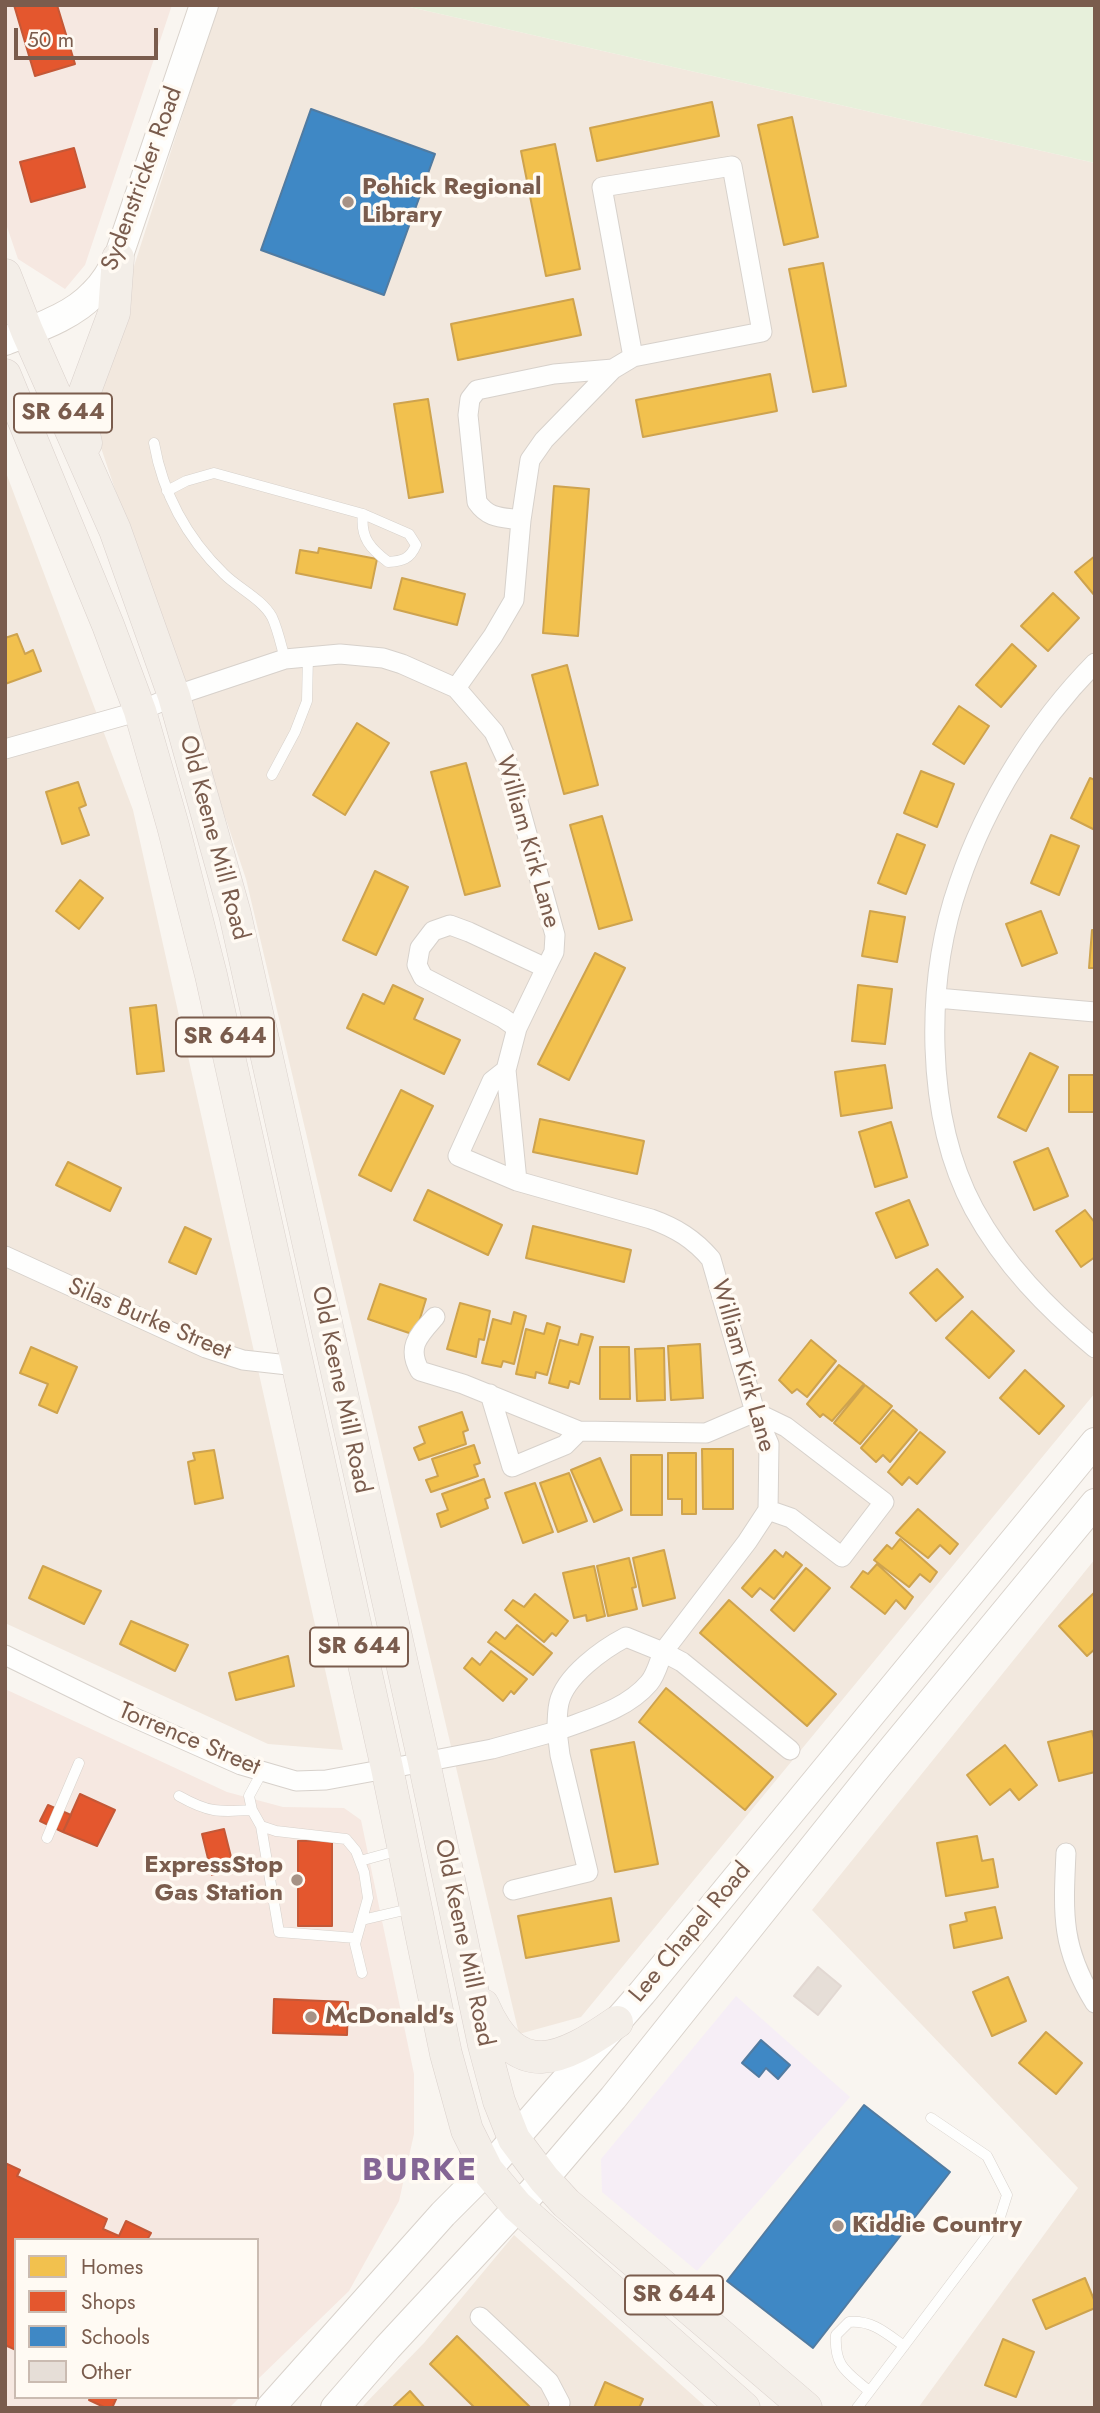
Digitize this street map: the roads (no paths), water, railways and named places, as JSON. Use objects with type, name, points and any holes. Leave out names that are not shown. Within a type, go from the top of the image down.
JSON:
[{"type":"main road","name":"Sydenstricker Road","points":[[16,336],[79,306],[105,281],[118,258],[204,5]]},
{"type":"main road","points":[[99,495],[82,426],[82,399],[114,313],[118,258]]},
{"type":"main road","name":"Old Keene Mill Road","points":[[5,275],[16,336],[115,530],[174,696],[235,914],[424,1762],[467,1969],[499,2101],[514,2139],[566,2203],[806,2408]]},
{"type":"main road","name":"Old Keene Mill Road","points":[[5,375],[108,625],[140,711],[173,826],[211,975],[387,1768],[446,2054],[467,2130],[487,2170],[517,2206],[744,2408]]},
{"type":"main road","name":"Lee Chapel Road","points":[[270,2408],[443,2214],[487,2170],[617,2022],[1095,1442]]},
{"type":"main road","name":"Lee Chapel Road","points":[[335,2408],[544,2179],[1095,1503]]},
{"type":"main road","points":[[467,1969],[492,2025],[520,2052],[532,2057],[557,2056],[589,2041],[617,2022]]},
{"type":"street","points":[[5,749],[140,711],[174,696],[285,659],[340,654],[383,659],[402,664],[456,688],[493,636],[514,600],[521,520],[530,460],[544,440],[614,369],[633,357],[762,332],[732,166],[602,187],[633,357]]},
{"type":"street","points":[[521,520],[495,517],[485,512],[477,502],[468,415],[470,399],[477,390],[554,374],[614,369]]},
{"type":"street","points":[[1095,663],[1041,728],[1007,780],[976,841],[948,919],[937,998],[935,1046],[937,1084],[945,1128],[961,1181],[974,1208],[1000,1251],[1032,1291],[1095,1348]]},
{"type":"street","name":"William Kirk Lane","points":[[456,688],[494,732],[506,758],[555,935],[554,953],[517,1028],[506,1070],[517,1181]]},
{"type":"street","name":"William Kirk Lane","points":[[517,1028],[503,1018],[423,977],[417,965],[420,948],[433,931],[450,925],[546,968]]},
{"type":"street","points":[[937,998],[1095,1012]]},
{"type":"street","name":"William Kirk Lane","points":[[506,1070],[492,1081],[458,1156],[517,1181],[672,1227],[695,1241],[712,1259],[755,1412],[769,1444],[768,1510]]},
{"type":"street","name":"Silas Burke Street","points":[[5,1256],[206,1348],[243,1360],[297,1366]]},
{"type":"street","points":[[424,1762],[492,1749],[557,1731],[609,1712],[632,1698],[651,1681],[663,1653],[768,1510],[791,1518],[842,1557],[884,1502],[786,1427],[755,1412],[706,1433],[579,1431],[490,1394],[420,1371],[414,1361],[413,1351],[418,1336],[435,1317]]},
{"type":"street","points":[[490,1394],[512,1466],[565,1445],[579,1431]]},
{"type":"street","points":[[513,1890],[588,1872],[560,1755],[557,1731],[559,1702],[569,1680],[610,1646],[626,1637],[682,1662],[790,1750]]},
{"type":"street","name":"Torrence Street","points":[[5,1655],[240,1765],[296,1781],[424,1762]]},
{"type":"street","points":[[1066,1853],[1063,1906],[1067,1940],[1081,1981],[1095,2003]]},
{"type":"street","points":[[481,2317],[549,2382],[560,2403],[558,2408]]},
{"type":"lane","points":[[154,443],[167,491],[190,536],[224,574],[264,607],[271,617],[285,659]]},
{"type":"lane","points":[[167,491],[186,481],[214,473],[363,514],[409,534],[416,545],[412,554],[401,561],[388,562],[370,549],[362,522],[363,514]]},
{"type":"lane","points":[[272,775],[295,732],[307,701],[309,656]]},
{"type":"lane","points":[[47,1838],[79,1763]]},
{"type":"lane","points":[[262,1772],[248,1796],[261,1826],[279,1933],[356,1938]]},
{"type":"lane","points":[[179,1797],[216,1812],[252,1810]]},
{"type":"lane","points":[[261,1826],[276,1831],[346,1839],[356,1851],[368,1898],[355,1944],[362,1973]]},
{"type":"lane","points":[[360,1861],[404,1849]]},
{"type":"lane","points":[[362,1920],[416,1907]]},
{"type":"lane","points":[[857,2408],[999,2220],[1007,2195],[987,2155],[931,2118]]},
{"type":"lane","points":[[869,2391],[841,2368],[835,2351],[836,2335],[849,2322],[862,2321],[873,2324],[904,2346]]},
{"type":"place","name":"Pohick Regional Library","points":[[348,202]]},
{"type":"place","name":"ExpressStop Gas Station","points":[[297,1880]]},
{"type":"place","name":"McDonald's","points":[[311,2017]]},
{"type":"place","name":"Kiddie Country","points":[[838,2226]]},
{"type":"district","name":"BURKE","points":[[420,2172]]}]
